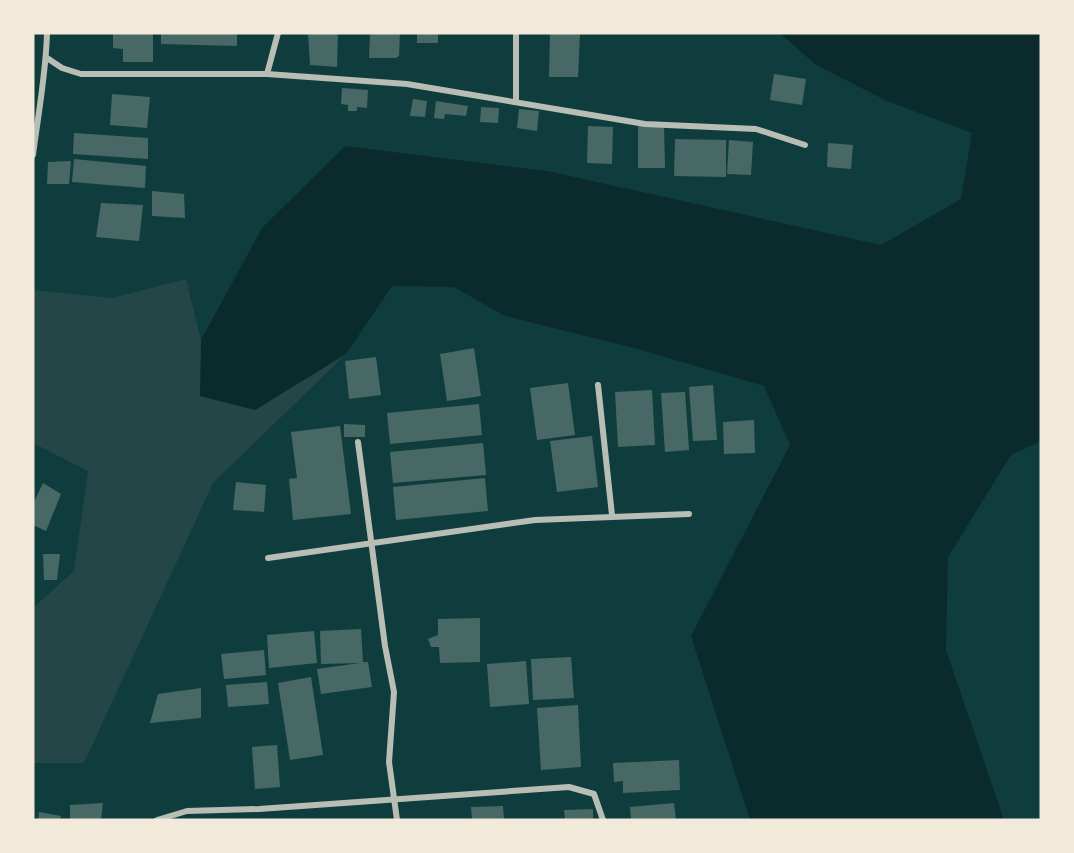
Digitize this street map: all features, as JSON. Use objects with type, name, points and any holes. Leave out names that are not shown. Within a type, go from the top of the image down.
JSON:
[{"type":"street","points":[[33,155],[46,58],[47,33]]},
{"type":"street","points":[[267,74],[278,33]]},
{"type":"street","points":[[516,33],[516,102]]},
{"type":"street","points":[[46,58],[62,68],[81,74],[267,74],[407,84],[645,124],[756,129],[805,145]]},
{"type":"street","points":[[598,385],[612,515]]},
{"type":"street","points":[[358,442],[384,646],[394,692],[389,762],[397,820]]},
{"type":"street","points":[[268,558],[535,520],[612,515],[689,514]]},
{"type":"street","points":[[158,820],[187,811],[259,809],[569,787],[594,794],[603,820]]},
{"type":"shaded area","points":[[780,33],[1041,33],[1041,441],[1011,455],[948,557],[946,650],[1004,820],[750,820],[691,636],[790,445],[764,386],[638,349],[505,316],[454,287],[392,286],[346,354],[255,410],[200,396],[201,340],[262,228],[345,146],[547,171],[881,245],[961,199],[972,133],[887,101],[816,65]]},
{"type":"shaded area","points":[[186,279],[201,340],[201,395],[255,410],[346,354],[213,483],[84,763],[33,763],[33,608],[74,571],[88,471],[33,443],[33,290],[112,298]]},
{"type":"building","points":[[113,33],[153,33],[153,62],[123,62],[123,49],[113,48]]},
{"type":"building","points":[[161,33],[237,33],[237,46],[161,44]]},
{"type":"building","points":[[308,33],[338,33],[337,67],[310,65]]},
{"type":"building","points":[[370,33],[400,33],[399,56],[369,58]]},
{"type":"building","points":[[417,33],[438,33],[438,43],[417,43]]},
{"type":"building","points":[[550,33],[580,33],[578,77],[549,77]]},
{"type":"building","points":[[774,74],[806,79],[802,105],[770,100]]},
{"type":"building","points":[[342,88],[368,90],[367,108],[357,107],[357,111],[348,111],[348,105],[341,104]]},
{"type":"building","points":[[112,94],[150,97],[147,128],[110,125]]},
{"type":"building","points":[[413,99],[427,101],[425,117],[410,116]]},
{"type":"building","points":[[436,101],[468,106],[466,116],[445,114],[444,119],[434,118]]},
{"type":"building","points":[[481,107],[499,108],[498,123],[480,122]]},
{"type":"building","points":[[519,109],[539,111],[537,131],[517,128]]},
{"type":"building","points":[[638,125],[664,126],[665,168],[638,168]]},
{"type":"building","points":[[588,126],[613,127],[612,164],[587,163]]},
{"type":"building","points":[[74,133],[148,138],[148,159],[73,154]]},
{"type":"building","points":[[675,139],[726,140],[726,177],[674,176]]},
{"type":"building","points":[[729,140],[753,142],[751,175],[727,174]]},
{"type":"building","points":[[828,143],[853,145],[851,169],[827,167]]},
{"type":"building","points":[[74,159],[146,166],[145,188],[72,182]]},
{"type":"building","points":[[71,161],[69,184],[47,184],[48,162]]},
{"type":"building","points":[[152,191],[184,194],[185,218],[152,216]]},
{"type":"building","points":[[101,203],[143,205],[139,241],[96,237]]},
{"type":"building","points":[[474,348],[481,396],[447,401],[440,354]]},
{"type":"building","points":[[376,357],[381,395],[349,399],[345,361]]},
{"type":"building","points":[[568,383],[575,435],[537,440],[530,388]]},
{"type":"building","points":[[713,385],[717,440],[693,441],[689,387]]},
{"type":"building","points":[[652,390],[655,445],[618,447],[615,392]]},
{"type":"building","points":[[685,392],[689,450],[665,452],[661,393]]},
{"type":"building","points":[[479,404],[482,435],[390,444],[387,413]]},
{"type":"building","points":[[754,420],[755,453],[724,454],[723,422]]},
{"type":"building","points":[[344,424],[365,425],[365,437],[344,437]]},
{"type":"building","points":[[340,426],[351,514],[293,520],[289,479],[297,478],[291,432]]},
{"type":"building","points":[[592,436],[598,487],[557,492],[550,441]]},
{"type":"building","points":[[483,443],[486,475],[393,483],[390,452]]},
{"type":"building","points":[[485,478],[488,511],[396,520],[393,487]]},
{"type":"building","points":[[236,482],[266,485],[264,512],[233,510]]},
{"type":"building","points":[[43,483],[61,494],[46,531],[33,525],[33,504]]},
{"type":"building","points":[[43,554],[60,554],[57,580],[44,580]]},
{"type":"building","points":[[480,618],[480,662],[440,663],[439,647],[431,647],[428,639],[438,635],[438,619]]},
{"type":"building","points":[[361,629],[363,662],[368,662],[372,687],[321,694],[317,669],[360,663],[321,664],[320,631]]},
{"type":"building","points":[[314,631],[317,663],[269,668],[267,635]]},
{"type":"building","points":[[264,650],[266,675],[224,679],[221,654]]},
{"type":"building","points":[[571,657],[574,698],[533,700],[531,659]]},
{"type":"building","points":[[526,661],[529,704],[490,707],[487,664]]},
{"type":"building","points":[[311,677],[323,755],[290,760],[278,683]]},
{"type":"building","points":[[267,682],[269,704],[228,707],[226,685]]},
{"type":"building","points":[[201,688],[201,718],[150,723],[158,694]]},
{"type":"building","points":[[578,705],[581,767],[541,770],[537,708]]},
{"type":"building","points":[[277,745],[280,787],[255,789],[252,747]]},
{"type":"building","points":[[679,760],[680,790],[623,793],[623,781],[614,782],[613,763]]},
{"type":"building","points":[[103,803],[101,820],[70,820],[70,805]]},
{"type":"building","points":[[674,803],[676,820],[631,820],[630,807]]},
{"type":"building","points":[[503,806],[504,820],[472,820],[471,807]]},
{"type":"building","points":[[593,809],[593,820],[565,820],[564,810]]},
{"type":"building","points":[[39,812],[61,816],[60,820],[38,820]]}]
